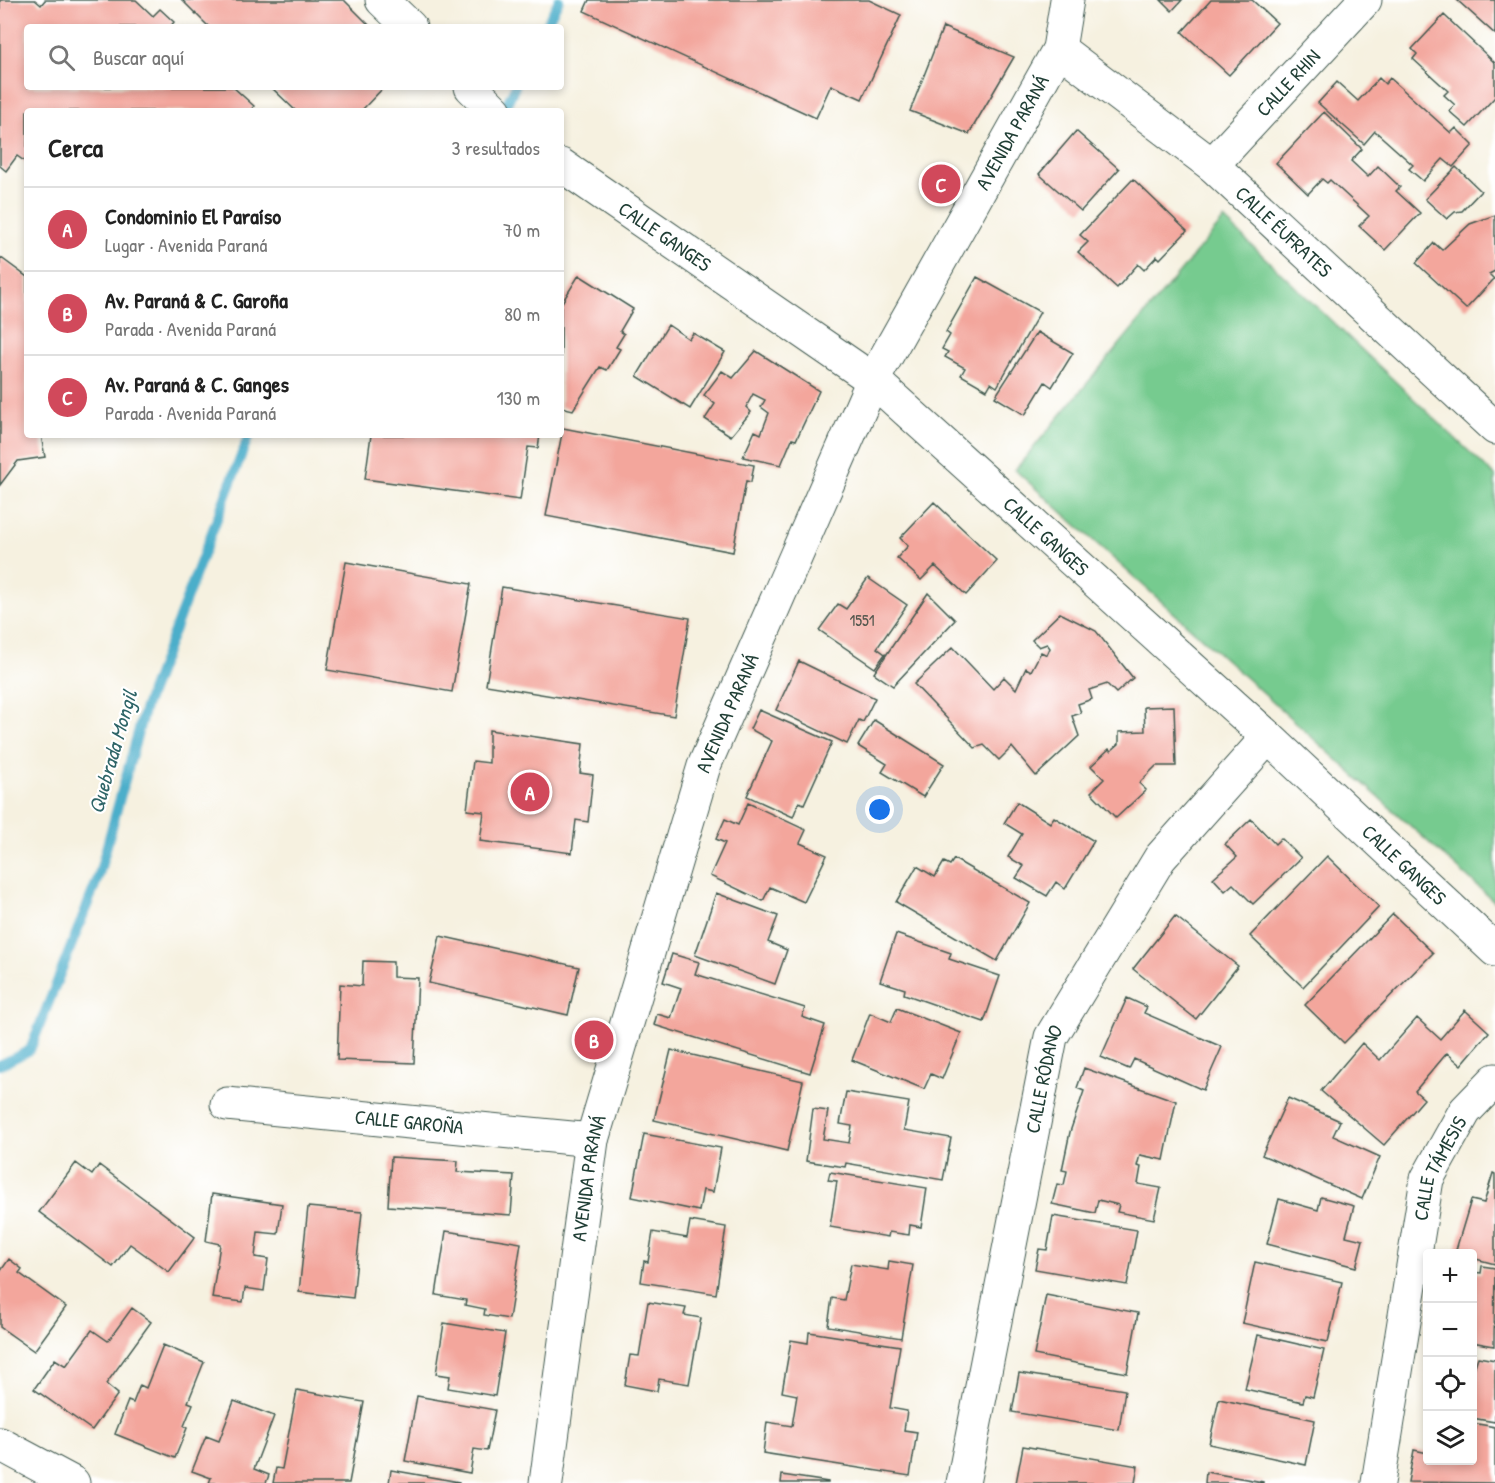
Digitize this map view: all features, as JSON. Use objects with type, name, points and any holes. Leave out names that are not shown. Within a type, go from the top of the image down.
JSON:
[{"type":"street","points":[[382,0],[407,24]]},
{"type":"street","name":"AVENIDA PARANÁ","points":[[546,1483],[592,1140],[704,766],[873,380],[1059,50],[1067,0]]},
{"type":"street","name":"CALLE RHIN","points":[[1212,165],[1365,0]]},
{"type":"street","name":"CALLE ÉUFRATES","points":[[1059,50],[1212,165],[1495,428]]},
{"type":"street","points":[[474,90],[492,108]]},
{"type":"street","name":"CALLE GANGES","points":[[564,167],[873,380],[1268,737],[1495,950]]},
{"type":"street","name":"CALLE RÓDANO","points":[[963,1483],[1051,1037],[1160,858],[1268,737]]},
{"type":"street","name":"CALLE TÁMESIS","points":[[1378,1483],[1428,1179],[1465,1111],[1495,1080]]},
{"type":"street","name":"CALLE GAROÑA","points":[[227,1104],[592,1140]]},
{"type":"street","points":[[0,1444],[73,1483]]},
{"type":"green space","points":[[1224,219],[1495,476],[1495,902],[1015,470]]},
{"type":"building","points":[[0,0],[35,0],[41,5],[45,0],[136,0],[153,16],[160,9],[174,22],[172,24],[24,24],[24,90],[236,90],[254,106],[252,108],[24,108],[24,161],[17,156],[6,171],[0,166]]},
{"type":"building","points":[[182,0],[344,0],[368,24],[206,24]]},
{"type":"building","points":[[589,0],[869,0],[901,15],[862,99],[831,85],[816,118],[584,11]]},
{"type":"building","points":[[1161,0],[1182,0],[1172,11]]},
{"type":"building","points":[[1211,0],[1252,0],[1277,23],[1229,75],[1182,32]]},
{"type":"building","points":[[1457,0],[1495,0],[1495,34]]},
{"type":"building","points":[[1444,15],[1495,63],[1495,97],[1467,127],[1449,111],[1455,105],[1444,95],[1448,91],[1413,59],[1417,54],[1412,49]]},
{"type":"building","points":[[943,27],[1014,57],[969,134],[910,111]]},
{"type":"building","points":[[1379,78],[1385,84],[1390,78],[1451,133],[1456,128],[1473,145],[1453,167],[1443,159],[1423,181],[1409,169],[1413,165],[1375,131],[1364,144],[1318,103],[1337,82],[1358,101]]},
{"type":"building","points":[[274,90],[381,90],[364,108],[293,108]]},
{"type":"building","points":[[1324,112],[1362,149],[1351,161],[1368,177],[1378,166],[1400,187],[1396,191],[1420,213],[1385,250],[1359,226],[1369,216],[1330,180],[1327,183],[1322,179],[1308,194],[1276,163]]},
{"type":"building","points":[[1076,131],[1119,169],[1081,211],[1039,174]]},
{"type":"building","points":[[1456,167],[1481,191],[1462,211],[1455,212],[1447,219],[1425,199]]},
{"type":"building","points":[[1133,179],[1187,231],[1160,259],[1157,256],[1144,270],[1138,264],[1117,288],[1078,252],[1088,242],[1080,235]]},
{"type":"building","points":[[1495,215],[1495,271],[1489,274],[1494,279],[1466,309],[1416,263],[1434,243],[1442,250],[1470,224]]},
{"type":"building","points":[[0,257],[24,275],[24,438],[42,438],[45,457],[18,461],[0,485]]},
{"type":"building","points":[[579,275],[633,309],[620,331],[624,334],[616,347],[620,349],[607,370],[600,367],[573,410],[564,408],[564,299]]},
{"type":"building","points":[[977,277],[1040,312],[997,387],[991,383],[987,390],[961,375],[965,368],[945,357],[948,352],[942,349],[950,335],[946,332]]},
{"type":"building","points":[[668,325],[689,339],[693,333],[725,352],[690,409],[637,376]]},
{"type":"building","points":[[1037,332],[1073,353],[1052,387],[1045,382],[1025,415],[995,397]]},
{"type":"building","points":[[756,351],[819,391],[796,440],[792,439],[781,465],[743,457],[755,431],[761,434],[769,413],[761,407],[765,400],[753,394],[746,407],[751,412],[731,436],[705,419],[715,404],[704,395],[722,371],[733,378]]},
{"type":"building","points":[[564,428],[754,465],[751,482],[746,481],[733,552],[546,516],[561,438],[564,438]]},
{"type":"building","points":[[371,438],[540,438],[538,448],[528,447],[520,500],[365,479]]},
{"type":"building","points":[[934,502],[997,561],[966,595],[935,566],[921,580],[897,558],[908,546],[900,538]]},
{"type":"building","points":[[346,562],[471,584],[452,692],[327,670]]},
{"type":"building","points":[[868,578],[907,605],[877,648],[885,654],[875,668],[819,630],[838,604],[846,609]]},
{"type":"building","points":[[502,587],[690,618],[674,716],[486,685]]},
{"type":"building","points":[[928,593],[955,620],[893,686],[874,673]]},
{"type":"building","points":[[1060,613],[1096,631],[1133,678],[1116,693],[1107,684],[1089,690],[1092,699],[1078,704],[1081,713],[1072,716],[1079,736],[1036,776],[1012,747],[999,760],[984,745],[975,748],[914,684],[953,647],[993,689],[1004,677],[1016,689],[1026,668],[1031,671],[1041,652],[1047,655],[1050,648],[1047,644],[1039,647],[1032,640]]},
{"type":"building","points":[[799,661],[875,698],[863,722],[859,720],[847,744],[776,710]]},
{"type":"building","points":[[1174,706],[1176,766],[1156,766],[1139,783],[1146,790],[1116,818],[1091,792],[1104,779],[1091,766],[1109,749],[1111,751],[1119,744],[1119,732],[1145,731],[1144,707]]},
{"type":"building","points":[[759,710],[832,742],[804,804],[799,802],[793,817],[747,796],[772,741],[750,729]]},
{"type":"building","points":[[874,720],[944,764],[923,797],[882,772],[887,764],[858,746]]},
{"type":"building","points":[[489,730],[583,744],[580,773],[593,775],[588,822],[576,820],[572,853],[480,841],[484,812],[467,810],[473,761],[489,763]]},
{"type":"building","points":[[1017,802],[1050,823],[1054,817],[1094,841],[1065,889],[1056,882],[1047,896],[1016,878],[1024,866],[1008,857],[1022,834],[1004,823]]},
{"type":"building","points":[[748,803],[806,830],[800,843],[827,855],[804,902],[770,887],[763,901],[710,876],[725,843],[716,839],[725,819],[738,825]]},
{"type":"building","points":[[1251,819],[1275,844],[1281,838],[1301,858],[1253,904],[1233,884],[1225,891],[1213,878],[1237,857],[1225,844]]},
{"type":"building","points":[[1327,856],[1379,907],[1303,987],[1250,936]]},
{"type":"building","points":[[954,859],[1030,903],[997,961],[896,902],[917,866],[935,877],[944,862],[950,865]]},
{"type":"building","points":[[716,893],[778,916],[768,942],[787,950],[775,984],[695,955]]},
{"type":"building","points":[[1393,914],[1433,953],[1344,1043],[1305,1005]]},
{"type":"building","points":[[1175,916],[1238,966],[1196,1019],[1133,969]]},
{"type":"building","points":[[896,934],[951,953],[949,959],[1000,976],[984,1022],[904,994],[905,989],[880,981]]},
{"type":"building","points":[[440,936],[579,967],[568,1015],[429,983]]},
{"type":"building","points":[[672,954],[699,962],[695,974],[805,1008],[802,1017],[825,1025],[810,1073],[654,1025],[657,1014],[671,1018],[681,988],[663,982]]},
{"type":"building","points":[[363,961],[393,962],[393,977],[418,978],[414,1063],[337,1060],[340,984],[362,986]]},
{"type":"building","points":[[1127,998],[1147,1007],[1144,1013],[1222,1047],[1203,1090],[1134,1059],[1129,1069],[1101,1057]]},
{"type":"building","points":[[897,1008],[961,1033],[942,1079],[931,1074],[924,1089],[852,1060],[870,1013],[891,1022]]},
{"type":"building","points":[[1465,1010],[1489,1032],[1461,1065],[1447,1053],[1415,1091],[1424,1099],[1384,1145],[1321,1091],[1362,1043],[1380,1060],[1417,1018],[1440,1039]]},
{"type":"building","points":[[671,1050],[803,1081],[787,1151],[654,1120]]},
{"type":"building","points":[[1084,1068],[1176,1101],[1164,1160],[1140,1155],[1137,1166],[1141,1167],[1138,1184],[1161,1188],[1154,1219],[1117,1212],[1119,1205],[1098,1200],[1095,1213],[1052,1204],[1057,1184],[1064,1185],[1067,1171],[1062,1170],[1070,1132],[1084,1091],[1077,1088]]},
{"type":"building","points":[[846,1092],[909,1102],[904,1130],[951,1138],[943,1180],[846,1163],[845,1167],[806,1161],[813,1109],[828,1111],[823,1139],[849,1143],[852,1126],[840,1124]]},
{"type":"building","points":[[1288,1098],[1340,1121],[1333,1136],[1380,1157],[1362,1199],[1262,1155]]},
{"type":"building","points":[[644,1134],[721,1148],[713,1192],[703,1190],[699,1211],[632,1197]]},
{"type":"building","points":[[391,1157],[458,1161],[457,1172],[514,1175],[511,1215],[388,1206]]},
{"type":"building","points":[[76,1163],[92,1175],[99,1165],[195,1237],[169,1272],[130,1244],[113,1267],[39,1212]]},
{"type":"building","points":[[830,1172],[927,1188],[921,1227],[910,1225],[909,1235],[889,1232],[888,1237],[830,1227],[837,1181],[828,1180]]},
{"type":"building","points":[[1493,1173],[1495,1174],[1495,1264],[1477,1259],[1477,1249],[1456,1249],[1471,1200],[1484,1203]]},
{"type":"building","points":[[212,1194],[282,1204],[278,1234],[258,1232],[255,1257],[268,1259],[264,1291],[245,1288],[243,1302],[212,1298],[220,1244],[206,1241]]},
{"type":"building","points":[[1321,1197],[1354,1206],[1346,1236],[1363,1240],[1356,1267],[1267,1244],[1279,1199],[1318,1210]]},
{"type":"building","points":[[308,1207],[362,1212],[353,1298],[299,1292]]},
{"type":"building","points":[[1053,1216],[1137,1230],[1127,1285],[1035,1269],[1039,1249],[1047,1250]]},
{"type":"building","points":[[690,1221],[726,1227],[716,1294],[641,1282],[644,1261],[648,1262],[653,1232],[687,1238]]},
{"type":"building","points":[[446,1231],[521,1243],[509,1319],[484,1315],[485,1309],[465,1305],[466,1300],[436,1295]]},
{"type":"building","points":[[9,1259],[22,1269],[19,1273],[66,1307],[34,1351],[0,1327],[0,1272]]},
{"type":"building","points":[[889,1261],[913,1265],[901,1338],[828,1326],[832,1298],[844,1300],[851,1264],[888,1270]]},
{"type":"building","points":[[1255,1262],[1342,1282],[1328,1342],[1242,1323]]},
{"type":"building","points":[[1482,1266],[1495,1268],[1494,1346],[1477,1343],[1477,1273],[1481,1273]]},
{"type":"building","points":[[1046,1295],[1138,1313],[1127,1373],[1034,1355]]},
{"type":"building","points":[[648,1302],[686,1308],[684,1315],[701,1318],[689,1384],[659,1379],[657,1391],[625,1385],[630,1355],[639,1356]]},
{"type":"building","points":[[132,1308],[151,1322],[106,1384],[118,1394],[92,1430],[34,1389],[55,1359],[66,1366],[92,1330],[108,1341]]},
{"type":"building","points":[[444,1323],[505,1333],[495,1396],[448,1388],[450,1376],[436,1374]]},
{"type":"building","points":[[809,1332],[900,1346],[890,1408],[907,1411],[904,1430],[917,1432],[910,1476],[763,1453],[767,1422],[792,1426],[797,1395],[782,1392],[791,1340],[808,1343]]},
{"type":"building","points":[[1258,1335],[1324,1350],[1313,1397],[1305,1395],[1303,1402],[1245,1389]]},
{"type":"building","points":[[163,1345],[204,1362],[188,1402],[193,1404],[184,1426],[187,1428],[175,1458],[115,1434],[128,1401],[133,1403],[140,1385],[146,1388]]},
{"type":"building","points":[[1478,1357],[1495,1360],[1495,1422],[1477,1419]]},
{"type":"building","points":[[1019,1373],[1125,1390],[1119,1430],[1012,1412]]},
{"type":"building","points":[[297,1390],[364,1402],[349,1483],[273,1483],[276,1468],[282,1469]]},
{"type":"building","points":[[417,1396],[495,1410],[487,1451],[474,1449],[470,1473],[405,1461]]},
{"type":"building","points":[[1219,1399],[1315,1420],[1306,1465],[1209,1444]]},
{"type":"building","points":[[234,1401],[274,1416],[254,1469],[269,1475],[266,1483],[209,1483],[211,1478],[192,1471],[206,1436],[219,1441]]},
{"type":"building","points":[[1477,1424],[1495,1427],[1495,1483],[1408,1482],[1414,1450],[1423,1452],[1423,1465],[1477,1465]]},
{"type":"building","points":[[1023,1446],[1138,1466],[1135,1483],[1016,1483]]},
{"type":"building","points":[[391,1470],[459,1482],[459,1483],[389,1483]]},
{"type":"building","points":[[1206,1472],[1263,1482],[1263,1483],[1205,1483]]},
{"type":"building","points":[[782,1475],[828,1482],[828,1483],[781,1483]]},
{"type":"waterway","name":"Quebrada Mongil","points":[[547,24],[559,0]]},
{"type":"waterway","name":"Quebrada Mongil","points":[[504,108],[514,90]]},
{"type":"waterway","name":"Quebrada Mongil","points":[[0,1065],[30,1050],[98,878],[145,707],[248,438]]},
{"type":"place","name":"Av. Paraná & C. Ganges","points":[[941,184]]},
{"type":"place","name":"Condominio El Paraíso","points":[[530,792]]},
{"type":"place","name":"Av. Paraná & C. Garoña","points":[[594,1040]]}]
